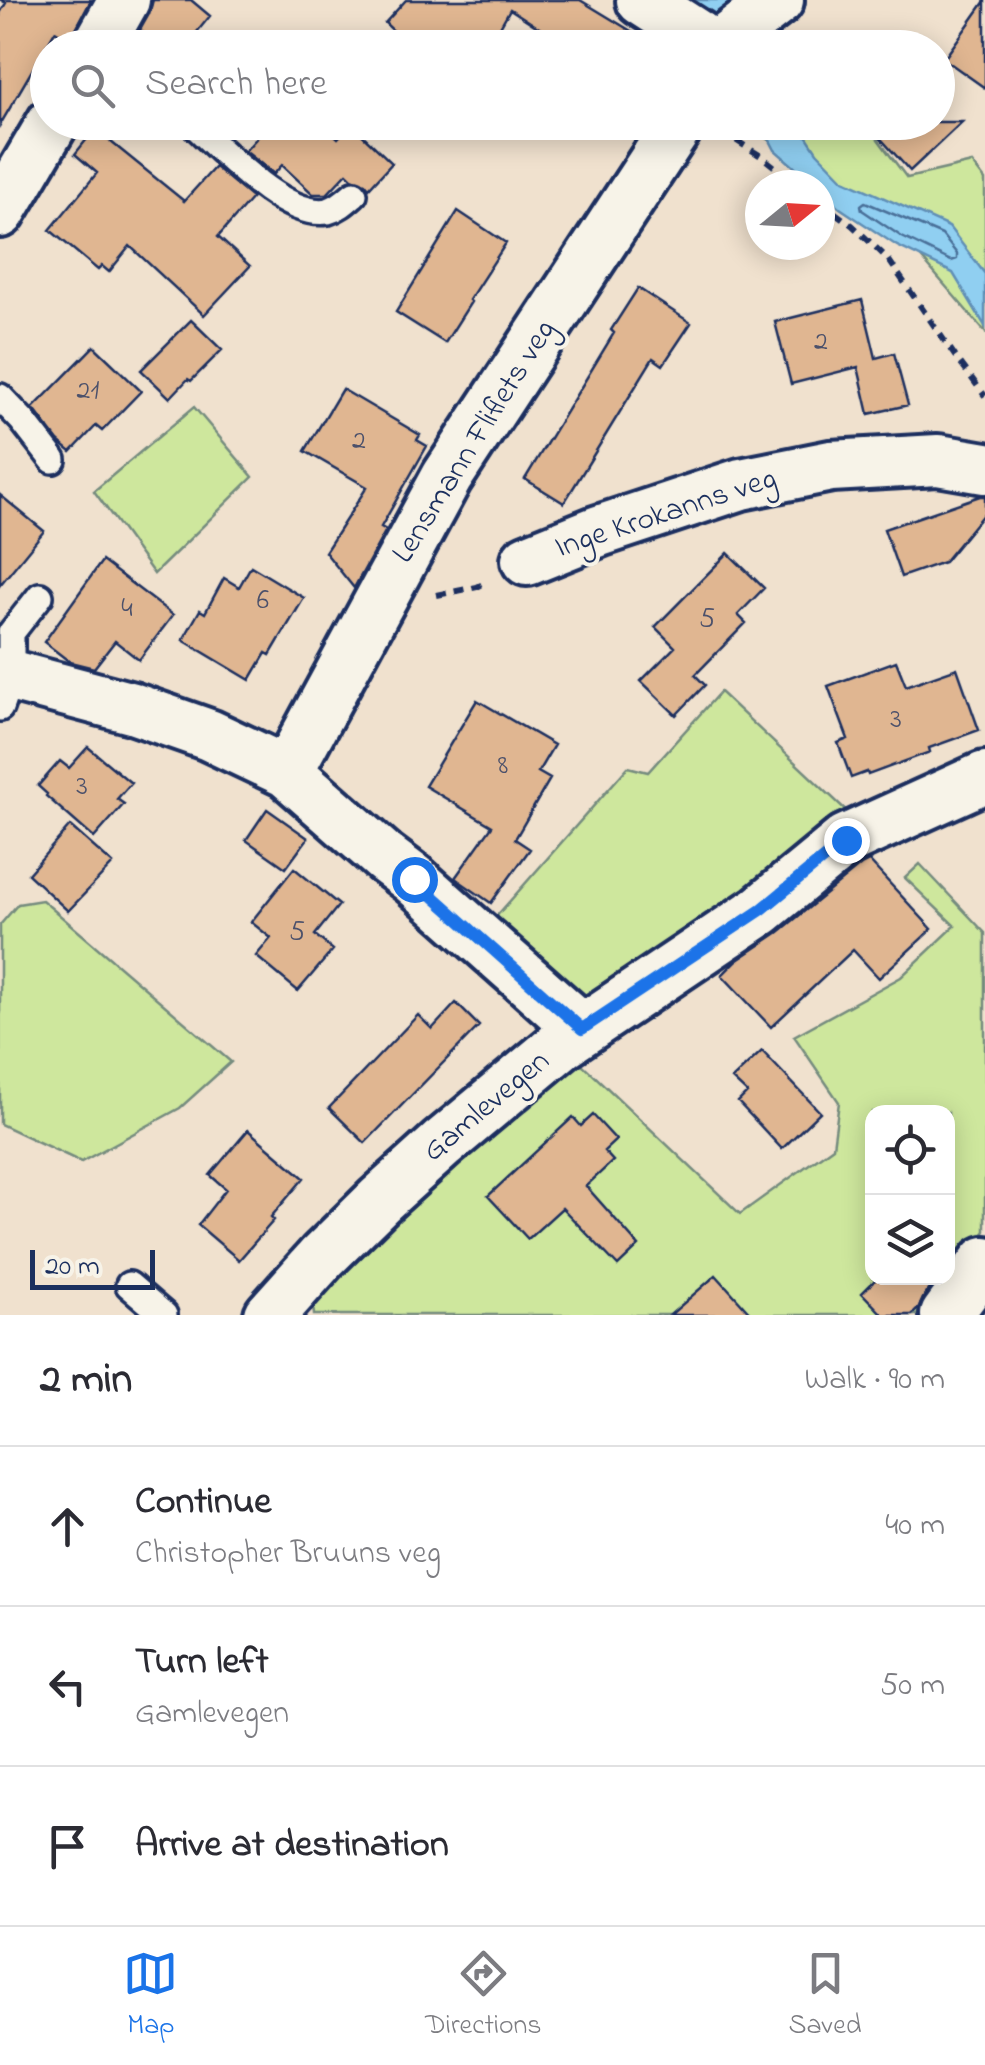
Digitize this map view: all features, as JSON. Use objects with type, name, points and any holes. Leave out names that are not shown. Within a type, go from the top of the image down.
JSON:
[{"type":"street","points":[[107,30],[124,0]]},
{"type":"street","points":[[642,0],[689,30]]},
{"type":"street","points":[[0,212],[42,140]]},
{"type":"street","name":"Lensmann Fliflets veg","points":[[286,772],[447,477],[668,140]]},
{"type":"street","name":"Inge Krokanns veg","points":[[527,560],[646,514],[759,480],[832,466],[938,460],[985,468]]},
{"type":"street","points":[[4,686],[148,713],[209,735],[286,772],[414,879],[582,1029]]},
{"type":"street","name":"Gamlevegen","points":[[270,1315],[380,1200],[582,1029],[761,910],[846,840],[985,777]]},
{"type":"street","points":[[946,1315],[985,1262]]},
{"type":"lane","points":[[211,140],[260,185],[304,210],[325,212],[340,207],[354,194]]},
{"type":"lane","points":[[0,397],[53,460]]},
{"type":"lane","points":[[4,686],[11,633],[40,596]]},
{"type":"lane","points":[[129,1286],[164,1315]]},
{"type":"path","points":[[736,140],[779,170]]},
{"type":"path","points":[[835,213],[888,259],[985,396]]},
{"type":"path","points":[[376,606],[477,588],[527,560]]},
{"type":"green space","points":[[770,140],[879,140],[907,178],[972,163],[985,180],[985,332],[887,218],[835,183],[835,170],[815,170]]},
{"type":"green space","points":[[194,407],[253,477],[154,574],[94,491]]},
{"type":"green space","points":[[720,692],[850,814],[782,873],[595,997],[560,997],[486,928],[628,767],[648,772]]},
{"type":"green space","points":[[920,864],[985,933],[985,1231],[955,1268],[955,1105],[865,1105],[865,1285],[941,1285],[917,1315],[314,1315],[312,1295],[514,1106],[580,1062],[740,1214],[833,1147],[839,1102],[794,1036],[901,977],[955,926],[905,878]]},
{"type":"green space","points":[[42,900],[231,1062],[180,1108],[81,1162],[0,1124],[0,925],[18,904]]},
{"type":"water","points":[[688,0],[733,0],[738,5],[708,17]]},
{"type":"water","points":[[770,140],[809,140],[834,170],[798,170],[775,150]]},
{"type":"water","points":[[835,171],[844,180],[949,227],[985,274],[985,326],[953,273],[897,246],[835,204]]},
{"type":"building","points":[[1,0],[91,0],[75,30],[30,30],[30,74],[0,125],[0,13],[6,3]]},
{"type":"building","points":[[153,0],[191,0],[210,16],[199,30],[140,30]]},
{"type":"building","points":[[406,0],[580,0],[629,30],[542,30],[510,9],[498,30],[392,30],[385,23]]},
{"type":"building","points":[[985,1],[985,88],[955,67],[955,43]]},
{"type":"building","points":[[86,140],[109,140],[184,201],[215,167],[252,198],[218,237],[250,266],[204,315],[130,246],[109,272],[102,266],[98,270],[50,230],[97,173],[75,154]]},
{"type":"building","points":[[255,140],[368,140],[392,163],[369,188],[347,173],[327,194],[313,194],[282,165],[274,174],[245,151]]},
{"type":"building","points":[[882,140],[943,140],[910,171]]},
{"type":"building","points":[[458,211],[506,243],[445,343],[396,312]]},
{"type":"building","points":[[638,288],[691,323],[663,365],[653,358],[564,503],[525,479]]},
{"type":"building","points":[[862,300],[876,358],[894,353],[908,405],[869,414],[858,367],[791,384],[775,322]]},
{"type":"building","points":[[191,320],[222,350],[170,398],[141,370]]},
{"type":"building","points":[[94,346],[141,391],[102,431],[96,426],[71,452],[33,408]]},
{"type":"building","points":[[342,389],[420,435],[417,440],[427,446],[381,527],[386,530],[354,588],[325,552],[367,487],[305,451]]},
{"type":"building","points":[[0,495],[44,531],[0,585]]},
{"type":"building","points":[[985,496],[985,512],[944,562],[901,577],[884,529]]},
{"type":"building","points":[[728,553],[764,588],[738,615],[746,623],[695,675],[705,685],[676,715],[641,681],[675,647],[655,627]]},
{"type":"building","points":[[102,561],[173,615],[139,660],[115,641],[94,668],[70,662],[44,642]]},
{"type":"building","points":[[251,566],[304,598],[250,680],[183,640],[200,610],[205,613],[224,578],[239,587]]},
{"type":"building","points":[[896,661],[906,686],[957,668],[979,730],[929,748],[930,752],[851,778],[838,743],[848,739],[828,686]]},
{"type":"building","points":[[477,700],[554,745],[538,772],[550,779],[515,839],[530,849],[491,903],[455,878],[492,826],[425,786]]},
{"type":"building","points":[[88,747],[131,783],[117,799],[124,804],[94,838],[38,786],[60,761],[69,768]]},
{"type":"building","points":[[267,809],[308,838],[286,868],[246,840]]},
{"type":"building","points":[[70,826],[113,864],[68,911],[28,874]]},
{"type":"building","points":[[869,861],[932,929],[879,978],[853,950],[771,1027],[722,975]]},
{"type":"building","points":[[294,868],[339,905],[315,935],[333,950],[298,991],[256,956],[271,938],[251,922]]},
{"type":"building","points":[[456,1003],[479,1026],[365,1143],[329,1108],[418,1015],[432,1029]]},
{"type":"building","points":[[762,1051],[820,1112],[782,1149],[738,1102],[747,1093],[732,1079]]},
{"type":"building","points":[[593,1115],[616,1140],[604,1151],[613,1161],[586,1186],[639,1246],[618,1266],[562,1208],[528,1239],[488,1196],[573,1117],[581,1126]]},
{"type":"building","points":[[248,1130],[304,1178],[239,1260],[198,1225],[226,1189],[210,1175]]},
{"type":"building","points":[[716,1275],[752,1315],[670,1315]]},
{"type":"building","points":[[870,1285],[933,1285],[912,1315],[883,1315],[862,1293]]},
{"type":"route","points":[[414,879],[582,1029],[761,910],[846,840]]}]
